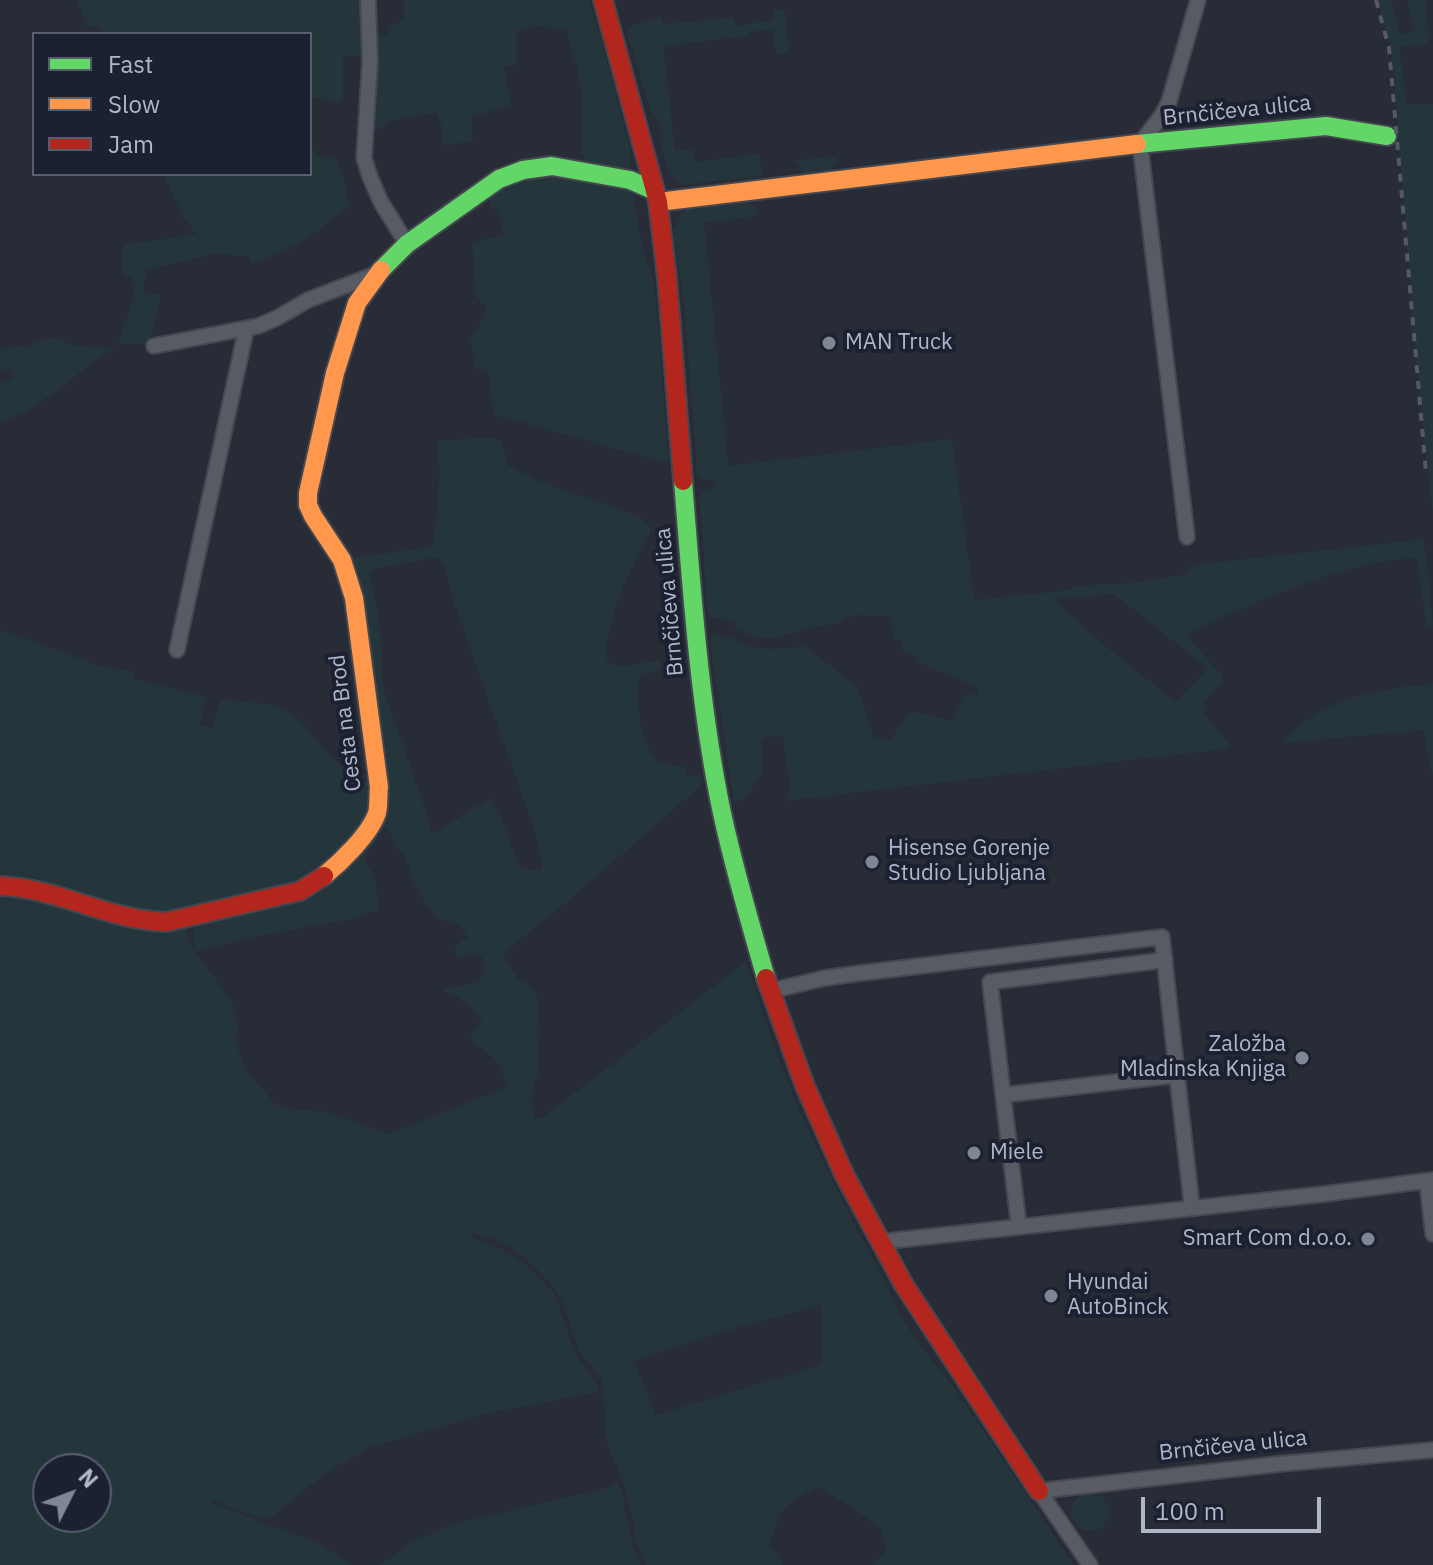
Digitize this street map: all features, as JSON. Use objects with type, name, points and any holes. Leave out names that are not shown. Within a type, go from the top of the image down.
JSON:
[{"type":"street","points":[[368,0],[370,61],[364,158],[381,202],[407,244]]},
{"type":"street","name":"Brnčičeva ulica","points":[[603,0],[657,196],[667,278],[702,692],[722,812],[770,991],[825,1134],[879,1242],[904,1285],[1090,1565]]},
{"type":"street","name":"Brnčičeva ulica","points":[[1187,537],[1140,144],[1169,102],[1198,0]]},
{"type":"street","name":"Brnčičeva ulica","points":[[657,196],[850,181],[1140,144],[1326,126],[1387,136]]},
{"type":"street","name":"Cesta na Brod","points":[[0,886],[41,889],[122,918],[166,922],[300,891],[326,875],[353,850],[377,813],[379,800],[359,626],[342,560],[313,516],[308,505],[308,493],[335,373],[357,303],[377,274],[407,244],[499,179],[523,170],[552,166],[630,180],[657,196]]},
{"type":"street","points":[[154,346],[246,330],[277,318],[322,293],[377,274]]},
{"type":"street","points":[[177,650],[246,330]]},
{"type":"street","points":[[770,991],[849,974],[1162,937],[1192,1208]]},
{"type":"street","points":[[1019,1227],[990,982],[1165,960]]},
{"type":"street","points":[[1003,1095],[1177,1075]]},
{"type":"street","points":[[879,1242],[1430,1180],[1433,1234]]},
{"type":"street","name":"Brnčičeva ulica","points":[[1039,1491],[1433,1450]]},
{"type":"shaded area","points":[[77,0],[366,0],[367,57],[343,55],[343,100],[338,102],[312,97],[312,32],[104,32],[101,27],[87,26]]},
{"type":"shaded area","points":[[404,0],[589,0],[629,145],[631,157],[628,171],[595,167],[584,157],[580,82],[567,29],[536,26],[516,31],[516,66],[503,67],[512,105],[471,117],[473,141],[443,146],[437,114],[397,119],[377,131],[369,127],[373,36],[387,35],[404,16]]},
{"type":"shaded area","points":[[1378,0],[1391,0],[1400,35],[1413,31],[1408,0],[1425,0],[1429,43],[1399,46],[1406,104],[1433,104],[1433,517],[1416,360],[1393,58]]},
{"type":"shaded area","points":[[784,9],[789,53],[776,54],[773,29],[749,32],[749,36],[663,46],[675,150],[693,149],[695,162],[760,154],[762,176],[684,185],[677,182],[669,174],[659,133],[662,132],[660,125],[650,109],[627,32],[632,26],[660,17],[664,24],[734,17],[736,26],[774,20],[774,11]]},
{"type":"shaded area","points":[[312,150],[318,155],[337,160],[346,197],[352,203],[306,239],[267,259],[252,263],[248,256],[213,254],[146,270],[143,292],[161,294],[149,344],[118,344],[135,292],[131,278],[122,274],[123,245],[197,234],[183,217],[164,176],[312,176]]},
{"type":"shaded area","points":[[838,156],[831,170],[804,173],[801,165],[793,161]]},
{"type":"shaded area","points":[[542,171],[632,189],[644,255],[653,281],[669,464],[499,416],[494,413],[488,372],[473,369],[476,359],[470,341],[487,308],[475,295],[472,242],[504,235],[498,210],[493,210],[486,194]]},
{"type":"shaded area","points":[[750,202],[757,216],[704,223],[728,466],[952,439],[974,600],[1187,574],[1190,567],[1199,564],[1424,539],[1433,625],[1426,628],[1418,558],[1357,567],[1270,597],[1186,636],[1222,675],[1222,682],[1205,701],[1204,714],[1232,748],[785,801],[790,788],[783,737],[772,736],[761,740],[762,772],[745,799],[734,802],[710,642],[714,633],[716,637],[727,636],[764,649],[805,646],[857,687],[874,739],[889,741],[911,711],[951,721],[965,695],[977,695],[979,688],[916,661],[917,656],[902,650],[902,641],[893,640],[892,616],[847,617],[839,623],[772,639],[752,636],[736,628],[734,621],[711,617],[707,608],[700,498],[702,492],[715,486],[716,481],[700,478],[697,472],[684,302],[673,236],[676,220],[688,209]],"holes":[[[1114,594],[1209,669],[1177,701],[1172,699],[1110,650],[1057,601],[1061,598]]]},
{"type":"shaded area","points":[[50,338],[77,346],[119,349],[100,356],[60,389],[28,410],[0,423],[0,383],[14,377],[10,368],[0,372],[0,349]]},
{"type":"shaded area","points":[[494,437],[501,440],[508,465],[539,481],[638,516],[652,528],[620,596],[611,622],[606,659],[617,667],[660,660],[660,669],[640,676],[638,683],[645,741],[657,760],[684,767],[687,777],[700,774],[702,785],[502,954],[518,979],[533,989],[538,1001],[538,1073],[531,1103],[536,1119],[543,1117],[746,962],[779,1062],[802,1117],[898,1311],[1074,1565],[874,1565],[886,1550],[881,1530],[859,1512],[818,1487],[793,1500],[777,1516],[769,1544],[783,1565],[647,1565],[637,1544],[626,1489],[606,1441],[604,1388],[600,1377],[579,1351],[563,1303],[555,1289],[520,1254],[495,1240],[472,1233],[471,1238],[519,1260],[549,1287],[574,1348],[599,1392],[488,1413],[371,1447],[327,1472],[268,1520],[214,1500],[212,1503],[317,1543],[352,1565],[0,1565],[0,890],[187,924],[191,946],[228,996],[236,1014],[237,1046],[246,1070],[275,1104],[327,1112],[389,1134],[503,1089],[508,1083],[493,1057],[470,1036],[473,1030],[483,1025],[477,1013],[462,1000],[444,991],[445,988],[478,981],[484,972],[482,958],[475,955],[458,956],[454,951],[468,937],[460,926],[437,918],[422,898],[406,857],[385,828],[377,825],[349,561],[356,557],[432,547],[439,494],[437,441]],"holes":[[[438,557],[445,565],[455,605],[534,828],[542,870],[526,869],[518,864],[502,819],[490,798],[431,835],[384,691],[379,621],[369,573],[375,569]],[[821,1305],[821,1365],[656,1415],[634,1362],[729,1330]]]},
{"type":"shaded area","points":[[0,630],[98,665],[134,672],[135,679],[206,697],[199,725],[212,728],[221,699],[284,710],[302,724],[338,763],[366,782],[367,756],[375,793],[365,829],[314,879],[160,918],[0,881]]},
{"type":"shaded area","points":[[1433,684],[1433,777],[1423,730],[1282,743],[1297,727],[1332,705],[1370,693]]},
{"type":"shaded area","points":[[370,835],[376,839],[375,844],[368,850],[365,860],[376,880],[378,909],[352,919],[257,936],[198,951],[194,944],[193,922],[276,902]]},
{"type":"shaded area","points":[[618,1482],[633,1546],[641,1565],[380,1565],[411,1543],[449,1525],[611,1487]]},
{"type":"shaded area","points":[[1090,1493],[1103,1499],[1109,1512],[1103,1525],[1090,1531],[1077,1525],[1071,1512],[1077,1499]]},
{"type":"railway","points":[[1376,0],[1389,48],[1426,473]]},
{"type":"traffic: fast","points":[[1137,144],[1326,126],[1387,136]]},
{"type":"traffic: fast","points":[[381,270],[407,244],[499,179],[523,170],[552,166],[630,180],[655,191]]},
{"type":"traffic: fast","points":[[683,481],[707,731],[732,855],[766,978]]},
{"type":"traffic: slow","points":[[658,202],[1137,144]]},
{"type":"traffic: slow","points":[[324,876],[368,830],[377,813],[379,787],[354,598],[342,560],[308,505],[308,493],[335,373],[357,303],[381,270]]},
{"type":"traffic: jam","points":[[603,0],[658,202],[683,481]]},
{"type":"traffic: jam","points":[[0,886],[43,892],[123,916],[166,922],[300,891],[324,876]]},
{"type":"traffic: jam","points":[[766,978],[805,1086],[844,1174],[904,1285],[1039,1491]]},
{"type":"place","name":"MAN Truck","points":[[829,343]]},
{"type":"place","name":"Hisense Gorenje Studio Ljubljana","points":[[872,862]]},
{"type":"place","name":"Založba Mladinska Knjiga","points":[[1302,1058]]},
{"type":"place","name":"Miele","points":[[974,1153]]},
{"type":"place","name":"Smart Com d.o.o.","points":[[1368,1239]]},
{"type":"place","name":"Hyundai AutoBinck","points":[[1051,1296]]}]
